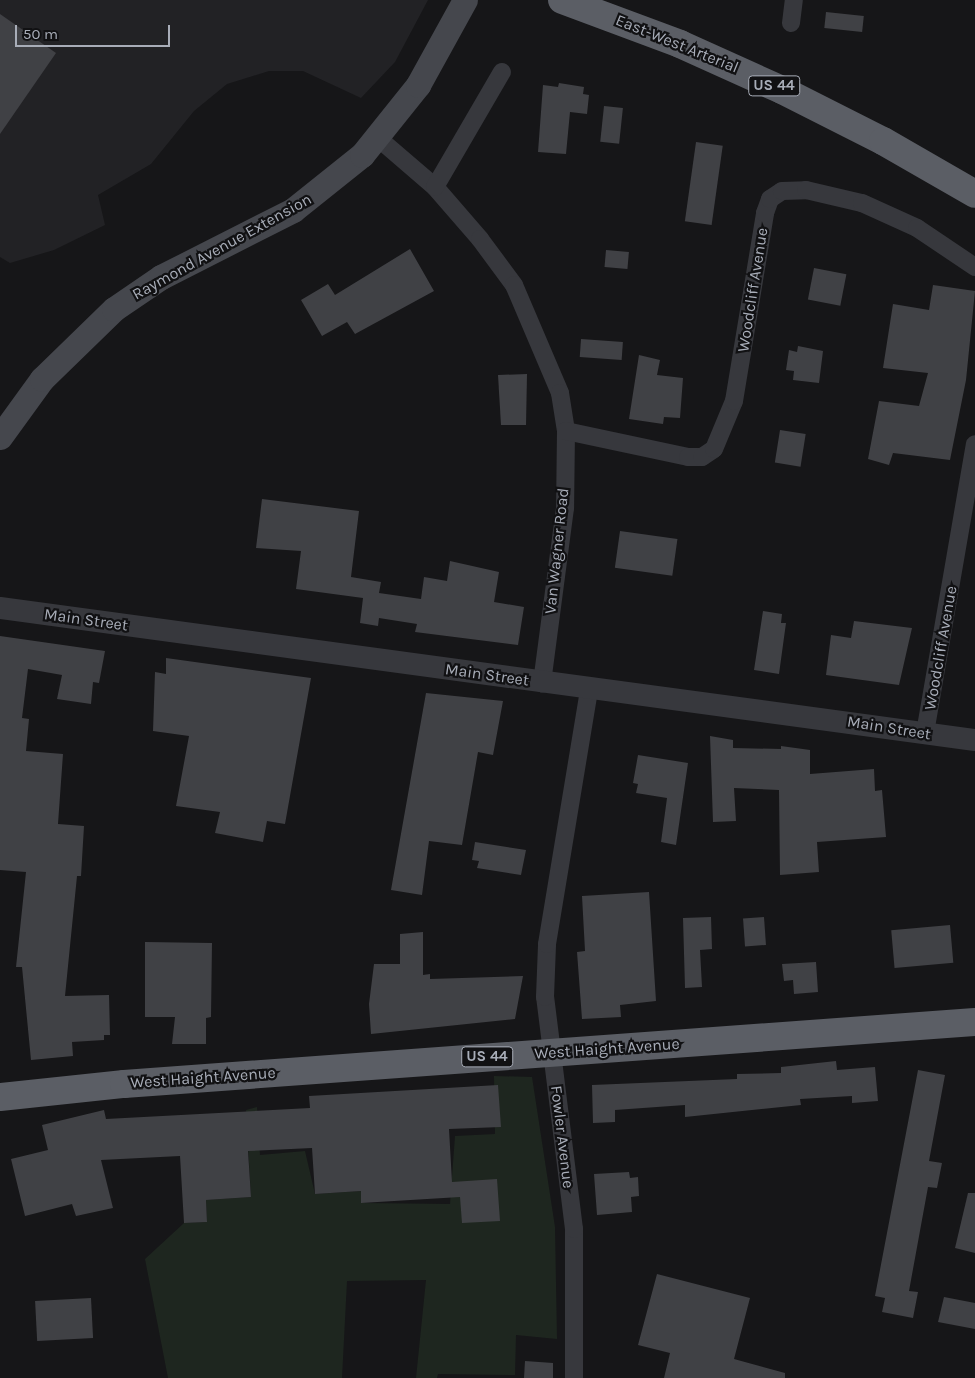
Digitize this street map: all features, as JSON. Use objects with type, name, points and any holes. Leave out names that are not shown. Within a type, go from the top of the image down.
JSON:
[{"type":"highway","name":"East-West Arterial","points":[[562,0],[680,44],[774,86],[883,141],[975,194]]},
{"type":"highway","name":"West Haight Avenue","points":[[0,1096],[97,1086],[975,1022]]},
{"type":"main road","name":"Raymond Avenue Extension","points":[[0,436],[42,380],[114,309],[161,277],[293,210],[341,174],[378,138],[418,85],[465,0]]},
{"type":"street","points":[[791,23],[794,0]]},
{"type":"street","points":[[435,188],[502,72]]},
{"type":"street","name":"Van Wagner Road","points":[[378,138],[435,188],[480,239],[514,285],[560,393],[566,430],[564,508],[542,683]]},
{"type":"street","name":"Woodcliff Avenue","points":[[566,430],[688,457],[702,457],[714,450],[734,401],[765,213],[770,199],[782,191],[806,190],[862,203],[916,228],[975,267]]},
{"type":"street","name":"Woodcliff Avenue","points":[[925,733],[975,444]]},
{"type":"street","name":"Main Street","points":[[0,608],[589,690],[774,710],[975,740]]},
{"type":"street","name":"Fowler Avenue","points":[[574,1378],[574,1229],[545,997],[547,944],[589,690]]},
{"type":"shaded area","points":[[0,0],[428,0],[395,62],[361,98],[303,71],[269,71],[227,84],[194,111],[151,164],[98,195],[105,225],[54,250],[10,263],[0,257]]},
{"type":"shaded area","points":[[494,1076],[532,1077],[555,1227],[557,1339],[516,1335],[515,1375],[438,1374],[437,1378],[416,1378],[426,1280],[347,1281],[342,1378],[168,1378],[145,1259],[184,1223],[207,1222],[206,1200],[251,1197],[246,1110],[257,1107],[260,1155],[305,1151],[315,1194],[361,1191],[362,1203],[450,1204],[455,1136],[495,1134]]},
{"type":"building","points":[[826,12],[864,16],[862,32],[824,28]]},
{"type":"building","points":[[0,14],[56,53],[0,134]]},
{"type":"building","points":[[559,83],[584,87],[583,94],[589,95],[587,114],[570,112],[566,154],[538,152],[543,85],[558,87]]},
{"type":"building","points":[[604,106],[623,108],[619,144],[600,142]]},
{"type":"building","points":[[696,142],[723,146],[712,225],[685,221]]},
{"type":"building","points":[[410,249],[434,291],[355,334],[347,322],[322,336],[301,300],[328,284],[335,295]]},
{"type":"building","points":[[606,250],[629,252],[627,269],[605,267]]},
{"type":"building","points":[[814,268],[846,274],[840,306],[808,299]]},
{"type":"building","points":[[933,285],[975,291],[966,380],[950,460],[893,453],[889,465],[868,459],[879,401],[919,406],[928,373],[883,368],[893,304],[929,310]]},
{"type":"building","points":[[581,339],[623,342],[622,360],[580,357]]},
{"type":"building","points":[[798,346],[823,351],[819,383],[793,380],[794,371],[786,370],[789,350],[797,352]]},
{"type":"building","points":[[639,355],[660,360],[657,375],[683,378],[680,418],[664,417],[663,424],[629,419]]},
{"type":"building","points":[[527,374],[526,425],[501,425],[498,375]]},
{"type":"building","points":[[780,430],[806,434],[801,467],[775,463]]},
{"type":"building","points":[[262,499],[359,511],[351,577],[381,582],[379,593],[421,599],[424,577],[447,581],[450,561],[499,572],[494,602],[524,607],[518,645],[415,632],[417,624],[379,618],[378,626],[360,623],[363,598],[296,589],[301,551],[256,548]]},
{"type":"building","points":[[620,531],[677,539],[672,576],[615,568]]},
{"type":"building","points":[[763,611],[782,614],[781,623],[786,623],[779,674],[754,670]]},
{"type":"building","points":[[854,621],[912,628],[899,685],[826,675],[831,635],[851,638]]},
{"type":"building","points":[[0,636],[105,651],[99,683],[93,682],[91,704],[57,699],[62,675],[28,669],[22,718],[29,719],[26,751],[63,754],[58,824],[84,826],[81,876],[77,876],[65,996],[109,995],[110,1035],[104,1035],[104,1040],[72,1042],[73,1056],[31,1060],[22,967],[16,967],[26,872],[0,870]]},
{"type":"building","points":[[166,658],[311,678],[285,824],[267,821],[263,842],[215,833],[220,812],[176,806],[189,736],[153,731],[155,672],[166,674]]},
{"type":"building","points":[[426,693],[503,701],[493,755],[478,752],[462,845],[429,841],[422,895],[391,890]]},
{"type":"building","points":[[710,736],[733,740],[733,748],[781,749],[781,746],[810,750],[810,774],[874,769],[875,791],[882,790],[886,837],[817,842],[819,872],[780,875],[779,790],[734,788],[736,821],[713,822]]},
{"type":"building","points":[[638,755],[688,763],[676,845],[661,842],[667,798],[636,793],[638,784],[633,783]]},
{"type":"building","points":[[475,842],[526,850],[521,875],[477,868],[479,861],[472,860]]},
{"type":"building","points":[[649,892],[656,1001],[620,1005],[621,1017],[582,1019],[577,952],[585,951],[582,896]]},
{"type":"building","points":[[711,917],[712,949],[700,950],[702,987],[685,988],[683,918]]},
{"type":"building","points":[[764,917],[766,945],[745,946],[743,918]]},
{"type":"building","points":[[950,925],[953,963],[895,968],[891,930]]},
{"type":"building","points":[[423,932],[423,975],[430,974],[430,979],[523,976],[515,1019],[371,1034],[369,1004],[374,964],[400,964],[400,934]]},
{"type":"building","points":[[145,942],[212,943],[211,1017],[206,1018],[206,1044],[172,1044],[175,1017],[145,1017]]},
{"type":"building","points":[[816,962],[818,992],[794,994],[793,980],[784,981],[782,964]]},
{"type":"building","points":[[836,1061],[837,1070],[875,1067],[878,1101],[852,1103],[852,1096],[800,1099],[801,1105],[685,1117],[685,1105],[615,1110],[615,1122],[593,1123],[592,1085],[737,1079],[737,1074],[781,1073],[781,1067]]},
{"type":"building","points":[[918,1070],[945,1075],[929,1161],[942,1163],[937,1188],[928,1187],[909,1291],[918,1292],[913,1318],[882,1312],[885,1298],[875,1296]]},
{"type":"building","points":[[498,1085],[501,1127],[449,1129],[452,1182],[497,1179],[500,1221],[462,1223],[460,1197],[361,1203],[361,1191],[315,1194],[312,1148],[248,1151],[251,1197],[206,1200],[207,1222],[184,1223],[180,1156],[101,1160],[113,1208],[76,1216],[72,1204],[25,1216],[11,1159],[48,1150],[42,1125],[104,1110],[106,1119],[310,1108],[309,1096]]},
{"type":"building","points":[[629,1172],[630,1178],[638,1177],[639,1196],[631,1197],[632,1212],[597,1215],[594,1174]]},
{"type":"building","points":[[968,1193],[975,1193],[975,1253],[955,1248]]},
{"type":"building","points":[[657,1274],[750,1298],[734,1359],[785,1373],[785,1378],[664,1378],[670,1353],[638,1345]]},
{"type":"building","points":[[944,1297],[975,1303],[975,1329],[938,1322]]},
{"type":"building","points":[[91,1298],[93,1338],[37,1341],[35,1301]]},
{"type":"building","points":[[525,1361],[553,1363],[553,1378],[524,1378]]}]
